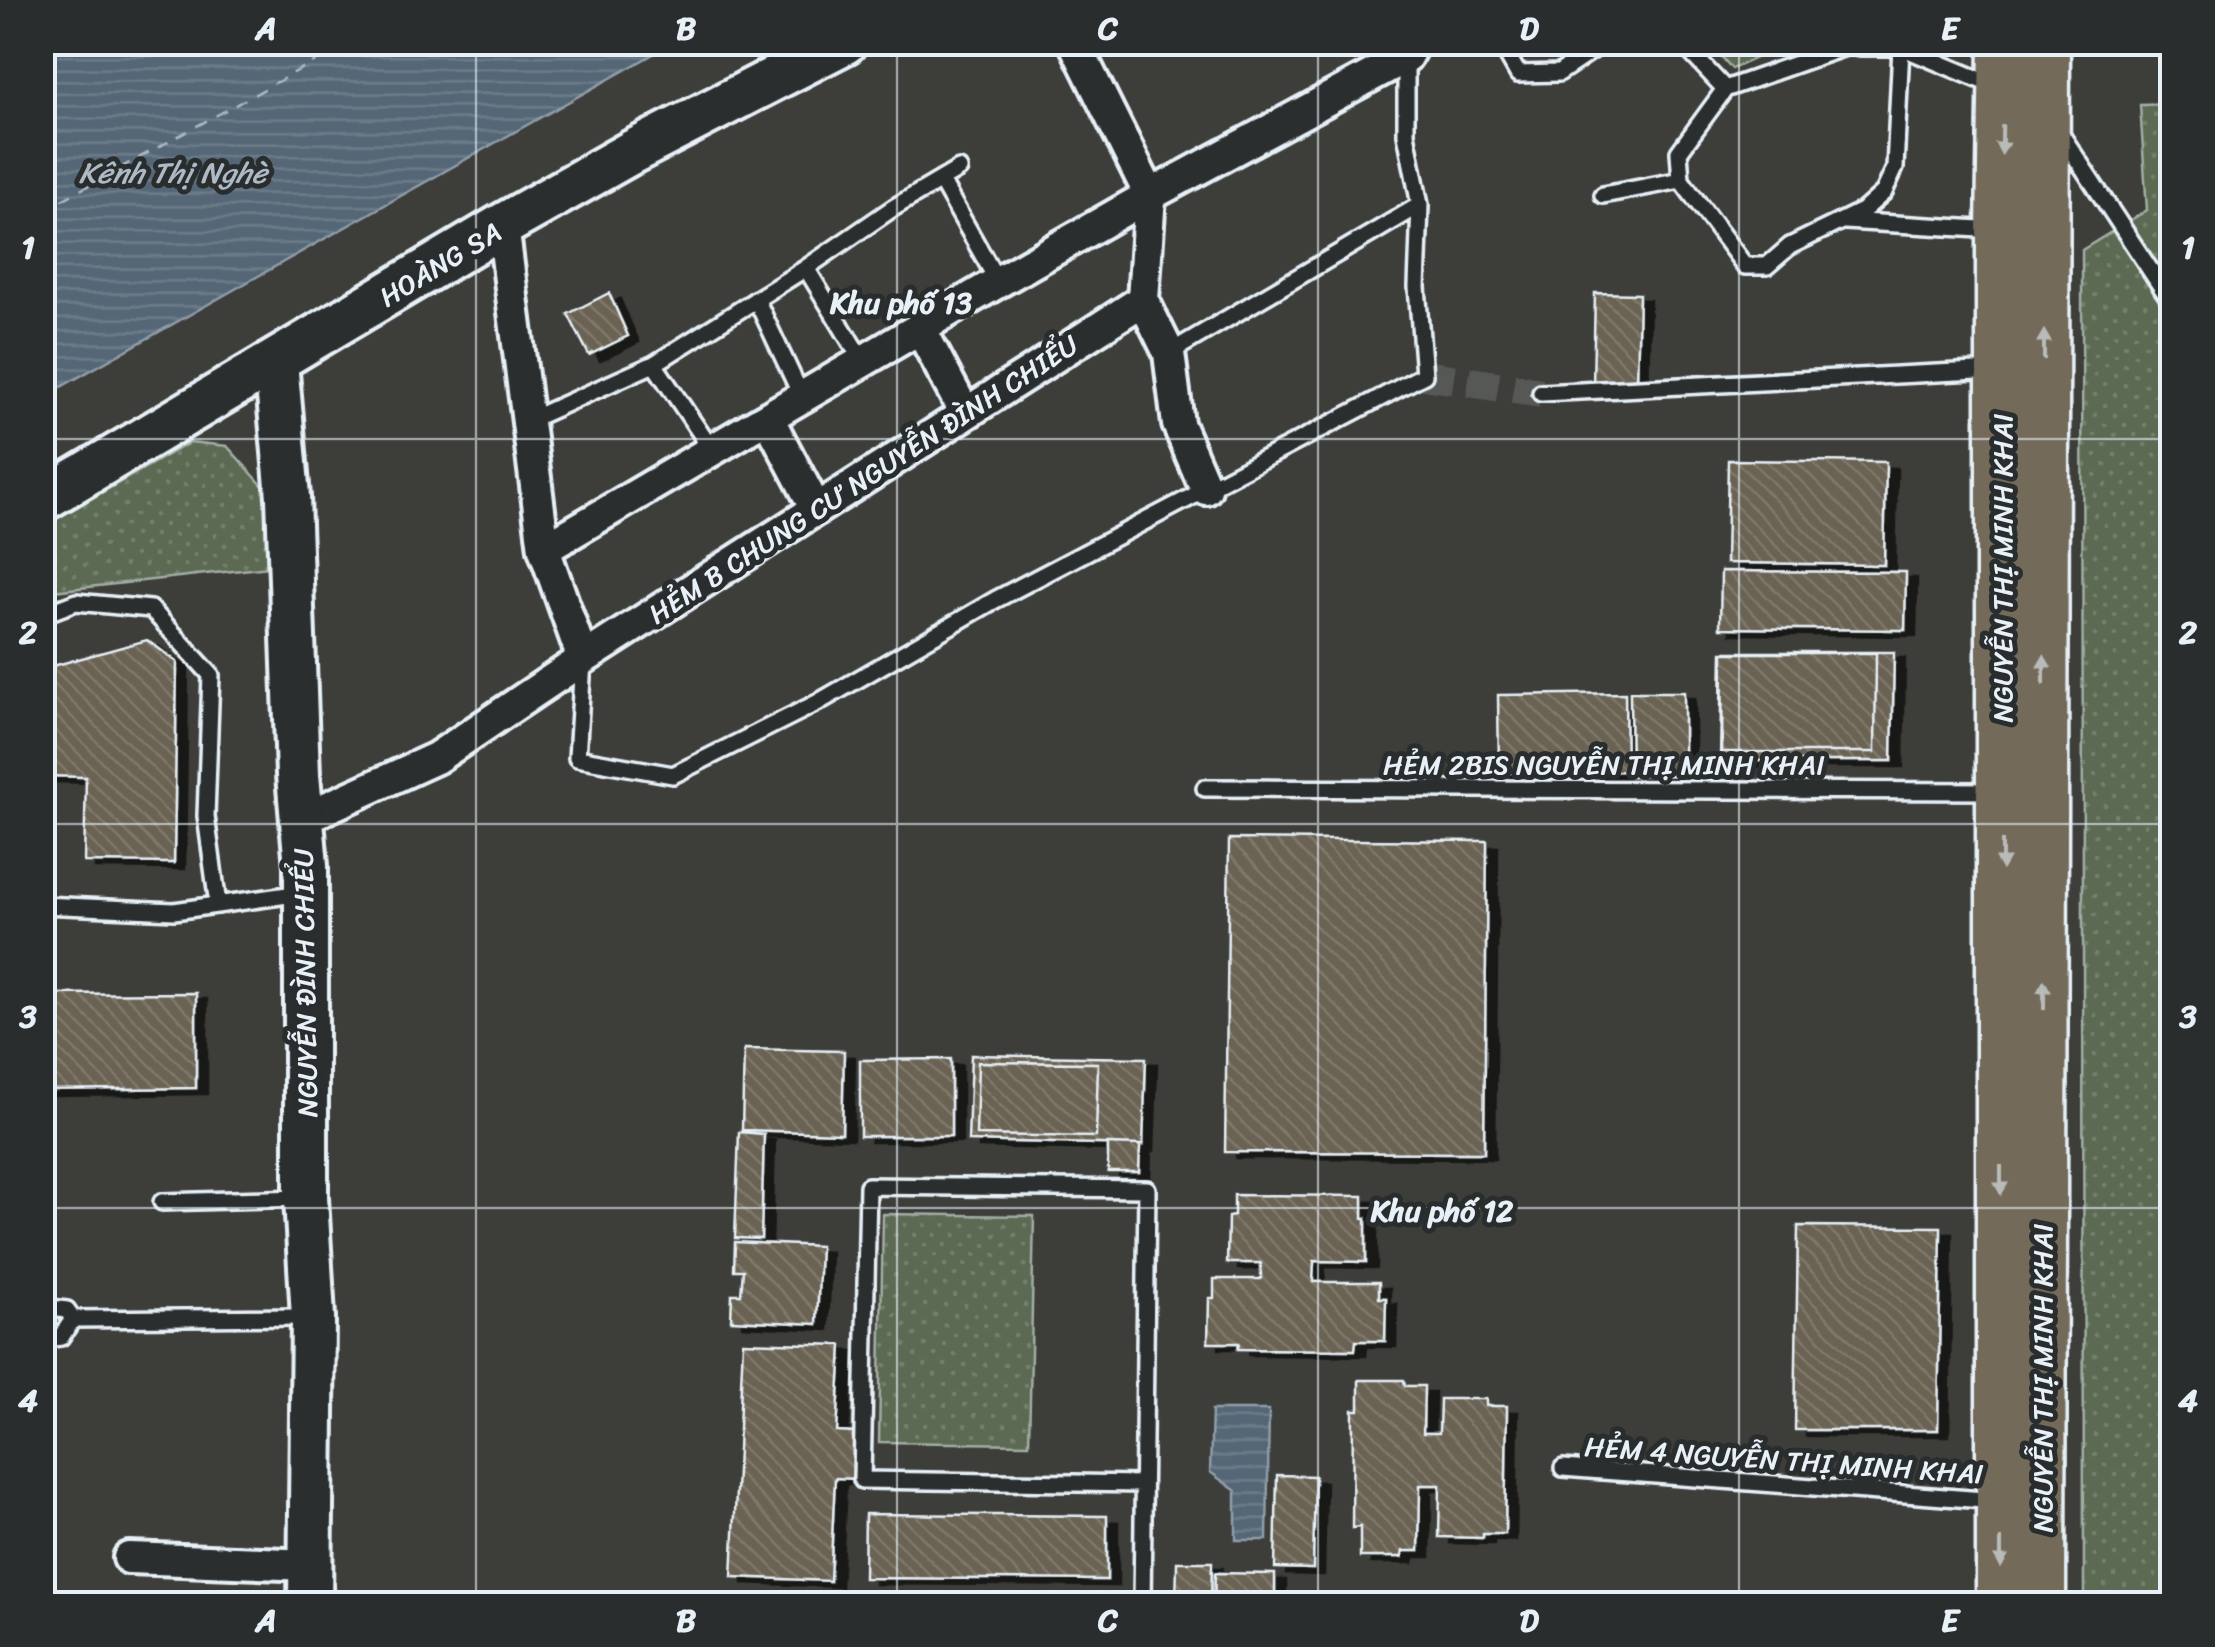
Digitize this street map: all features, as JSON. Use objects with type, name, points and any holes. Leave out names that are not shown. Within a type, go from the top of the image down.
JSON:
[{"type":"main road","name":"NGUYỄN THỊ MINH KHAI","points":[[2001,1604],[2001,1502],[2022,1093],[2024,100],[2004,42]]},
{"type":"main road","name":"NGUYỄN THỊ MINH KHAI","points":[[2041,1604],[2022,1093],[2002,790],[2001,230],[2024,100],[2045,42]]},
{"type":"street","name":"HOÀNG SA","points":[[42,500],[632,152],[845,42]]},
{"type":"street","points":[[1074,42],[1150,196],[1142,300],[1169,353],[1178,424],[1206,490]]},
{"type":"street","points":[[544,549],[998,282],[1410,50]]},
{"type":"street","points":[[504,226],[544,549],[583,660]]},
{"type":"street","name":"HẺM B CHUNG CƯ NGUYỄN ÐÌNH CHIỂU","points":[[302,820],[436,758],[1142,300]]},
{"type":"street","points":[[920,328],[965,413]]},
{"type":"street","name":"NGUYỄN ĐÌNH CHIỂU","points":[[276,362],[288,497],[306,893],[306,1198],[313,1317],[311,1585]]},
{"type":"street","points":[[768,418],[816,509]]},
{"type":"street","points":[[130,1558],[311,1585]]},
{"type":"lane","points":[[1500,42],[1518,74],[1559,72],[1605,42]]},
{"type":"lane","points":[[1681,42],[1724,89]]},
{"type":"lane","points":[[1901,46],[1895,168],[1884,192],[1864,210],[1790,246],[1767,266],[1745,266],[1681,180],[1679,152],[1724,89],[1845,47],[1901,46],[2024,100],[2172,304]]},
{"type":"lane","points":[[583,660],[577,758],[673,775],[817,703],[995,600],[1424,375],[1417,287],[1420,204],[1406,134],[1410,50]]},
{"type":"lane","points":[[527,421],[654,364],[959,168]]},
{"type":"lane","points":[[1603,195],[1681,180]]},
{"type":"lane","points":[[941,181],[998,282]]},
{"type":"lane","points":[[1169,353],[1420,204]]},
{"type":"lane","points":[[1845,220],[2001,230]]},
{"type":"lane","points":[[806,268],[863,362]]},
{"type":"lane","points":[[756,298],[802,397]]},
{"type":"lane","points":[[654,364],[712,450]]},
{"type":"lane","points":[[1541,393],[2002,372]]},
{"type":"lane","points":[[42,615],[76,602],[151,609],[211,675],[206,816],[218,904]]},
{"type":"lane","name":"HẺM 2BIS NGUYỄN THỊ MINH KHAI","points":[[1205,788],[2002,790]]},
{"type":"lane","points":[[42,904],[174,911],[306,893]]},
{"type":"lane","points":[[1142,1604],[1144,1484],[1147,1189],[868,1186],[862,1480],[1144,1484]]},
{"type":"lane","points":[[162,1202],[306,1198]]},
{"type":"lane","points":[[42,1308],[67,1310],[73,1319]]},
{"type":"lane","points":[[73,1319],[313,1317]]},
{"type":"lane","points":[[42,1340],[61,1336],[73,1319]]},
{"type":"lane","name":"HẺM 4 NGUYỄN THỊ MINH KHAI","points":[[1562,1468],[2001,1502]]},
{"type":"green space","points":[[1710,43],[1788,43],[1732,69]]},
{"type":"green space","points":[[2172,104],[2172,1604],[2084,1604],[2082,250],[2147,210],[2140,105]]},
{"type":"green space","points":[[190,442],[227,446],[272,496],[270,567],[43,592],[42,527]]},
{"type":"green space","points":[[883,1214],[1034,1216],[1029,1444],[879,1442]]},
{"type":"water","name":"Kênh Thị Nghè","points":[[43,42],[673,42],[673,43],[43,397]]},
{"type":"water","points":[[1212,1410],[1269,1410],[1267,1540],[1236,1540],[1236,1491],[1210,1472]]},
{"type":"building","points":[[609,293],[628,336],[589,355],[568,314]]},
{"type":"building","points":[[1595,293],[1639,294],[1637,387],[1593,386]]},
{"type":"building","points":[[1728,460],[1886,462],[1884,565],[1726,563]]},
{"type":"building","points":[[1721,571],[1906,572],[1905,630],[1720,628]]},
{"type":"building","points":[[147,640],[177,662],[174,863],[84,862],[86,777],[42,776],[42,669]]},
{"type":"building","points":[[1722,652],[1894,652],[1892,761],[1720,761]]},
{"type":"building","points":[[1723,653],[1876,653],[1875,752],[1722,752]]},
{"type":"building","points":[[1630,692],[1684,692],[1684,775],[1631,776]]},
{"type":"building","points":[[1625,693],[1626,771],[1499,773],[1498,695]]},
{"type":"building","points":[[1229,839],[1487,841],[1484,1153],[1225,1152]]},
{"type":"building","points":[[196,993],[196,1088],[42,1090],[42,994]]},
{"type":"building","points":[[744,1049],[844,1051],[842,1133],[742,1130]]},
{"type":"building","points":[[971,1055],[1146,1058],[1143,1145],[968,1141]]},
{"type":"building","points":[[951,1059],[951,1136],[860,1136],[860,1060]]},
{"type":"building","points":[[978,1062],[1098,1063],[1096,1137],[976,1135]]},
{"type":"building","points":[[739,1132],[764,1134],[761,1239],[735,1238]]},
{"type":"building","points":[[1108,1144],[1140,1145],[1139,1172],[1108,1172]]},
{"type":"building","points":[[1234,1195],[1363,1196],[1366,1262],[1314,1261],[1313,1282],[1379,1282],[1379,1298],[1386,1298],[1385,1341],[1356,1341],[1355,1350],[1238,1349],[1239,1343],[1208,1343],[1209,1298],[1214,1298],[1214,1279],[1261,1279],[1261,1263],[1227,1263],[1228,1217],[1234,1216]]},
{"type":"building","points":[[1798,1226],[1941,1227],[1938,1430],[1795,1430]]},
{"type":"building","points":[[735,1242],[820,1246],[817,1324],[731,1320],[732,1294],[741,1294],[743,1270],[734,1270]]},
{"type":"building","points":[[743,1342],[842,1345],[837,1432],[857,1433],[855,1479],[835,1478],[830,1581],[732,1577]]},
{"type":"building","points":[[1359,1380],[1404,1380],[1405,1386],[1424,1386],[1423,1433],[1439,1433],[1440,1399],[1486,1399],[1486,1406],[1507,1406],[1505,1534],[1439,1537],[1440,1485],[1420,1485],[1419,1551],[1403,1551],[1402,1557],[1360,1557],[1360,1527],[1352,1528],[1353,1410],[1359,1410]]},
{"type":"building","points":[[1277,1475],[1315,1476],[1313,1569],[1275,1568]]},
{"type":"building","points":[[865,1514],[1107,1516],[1107,1580],[864,1578]]},
{"type":"building","points":[[1177,1562],[1212,1562],[1211,1604],[1176,1604]]},
{"type":"building","points":[[1215,1573],[1275,1574],[1275,1604],[1214,1604]]},
{"type":"building","points":[[1312,1597],[1357,1598],[1357,1603],[1377,1604],[1312,1604]]},
{"type":"ferry route","points":[[42,211],[350,42]]},
{"type":"tunnel","points":[[1424,375],[1541,393]]},
{"type":"district","name":"Khu phố 13","points":[[901,303]]},
{"type":"district","name":"Khu phố 12","points":[[1442,1211]]}]
